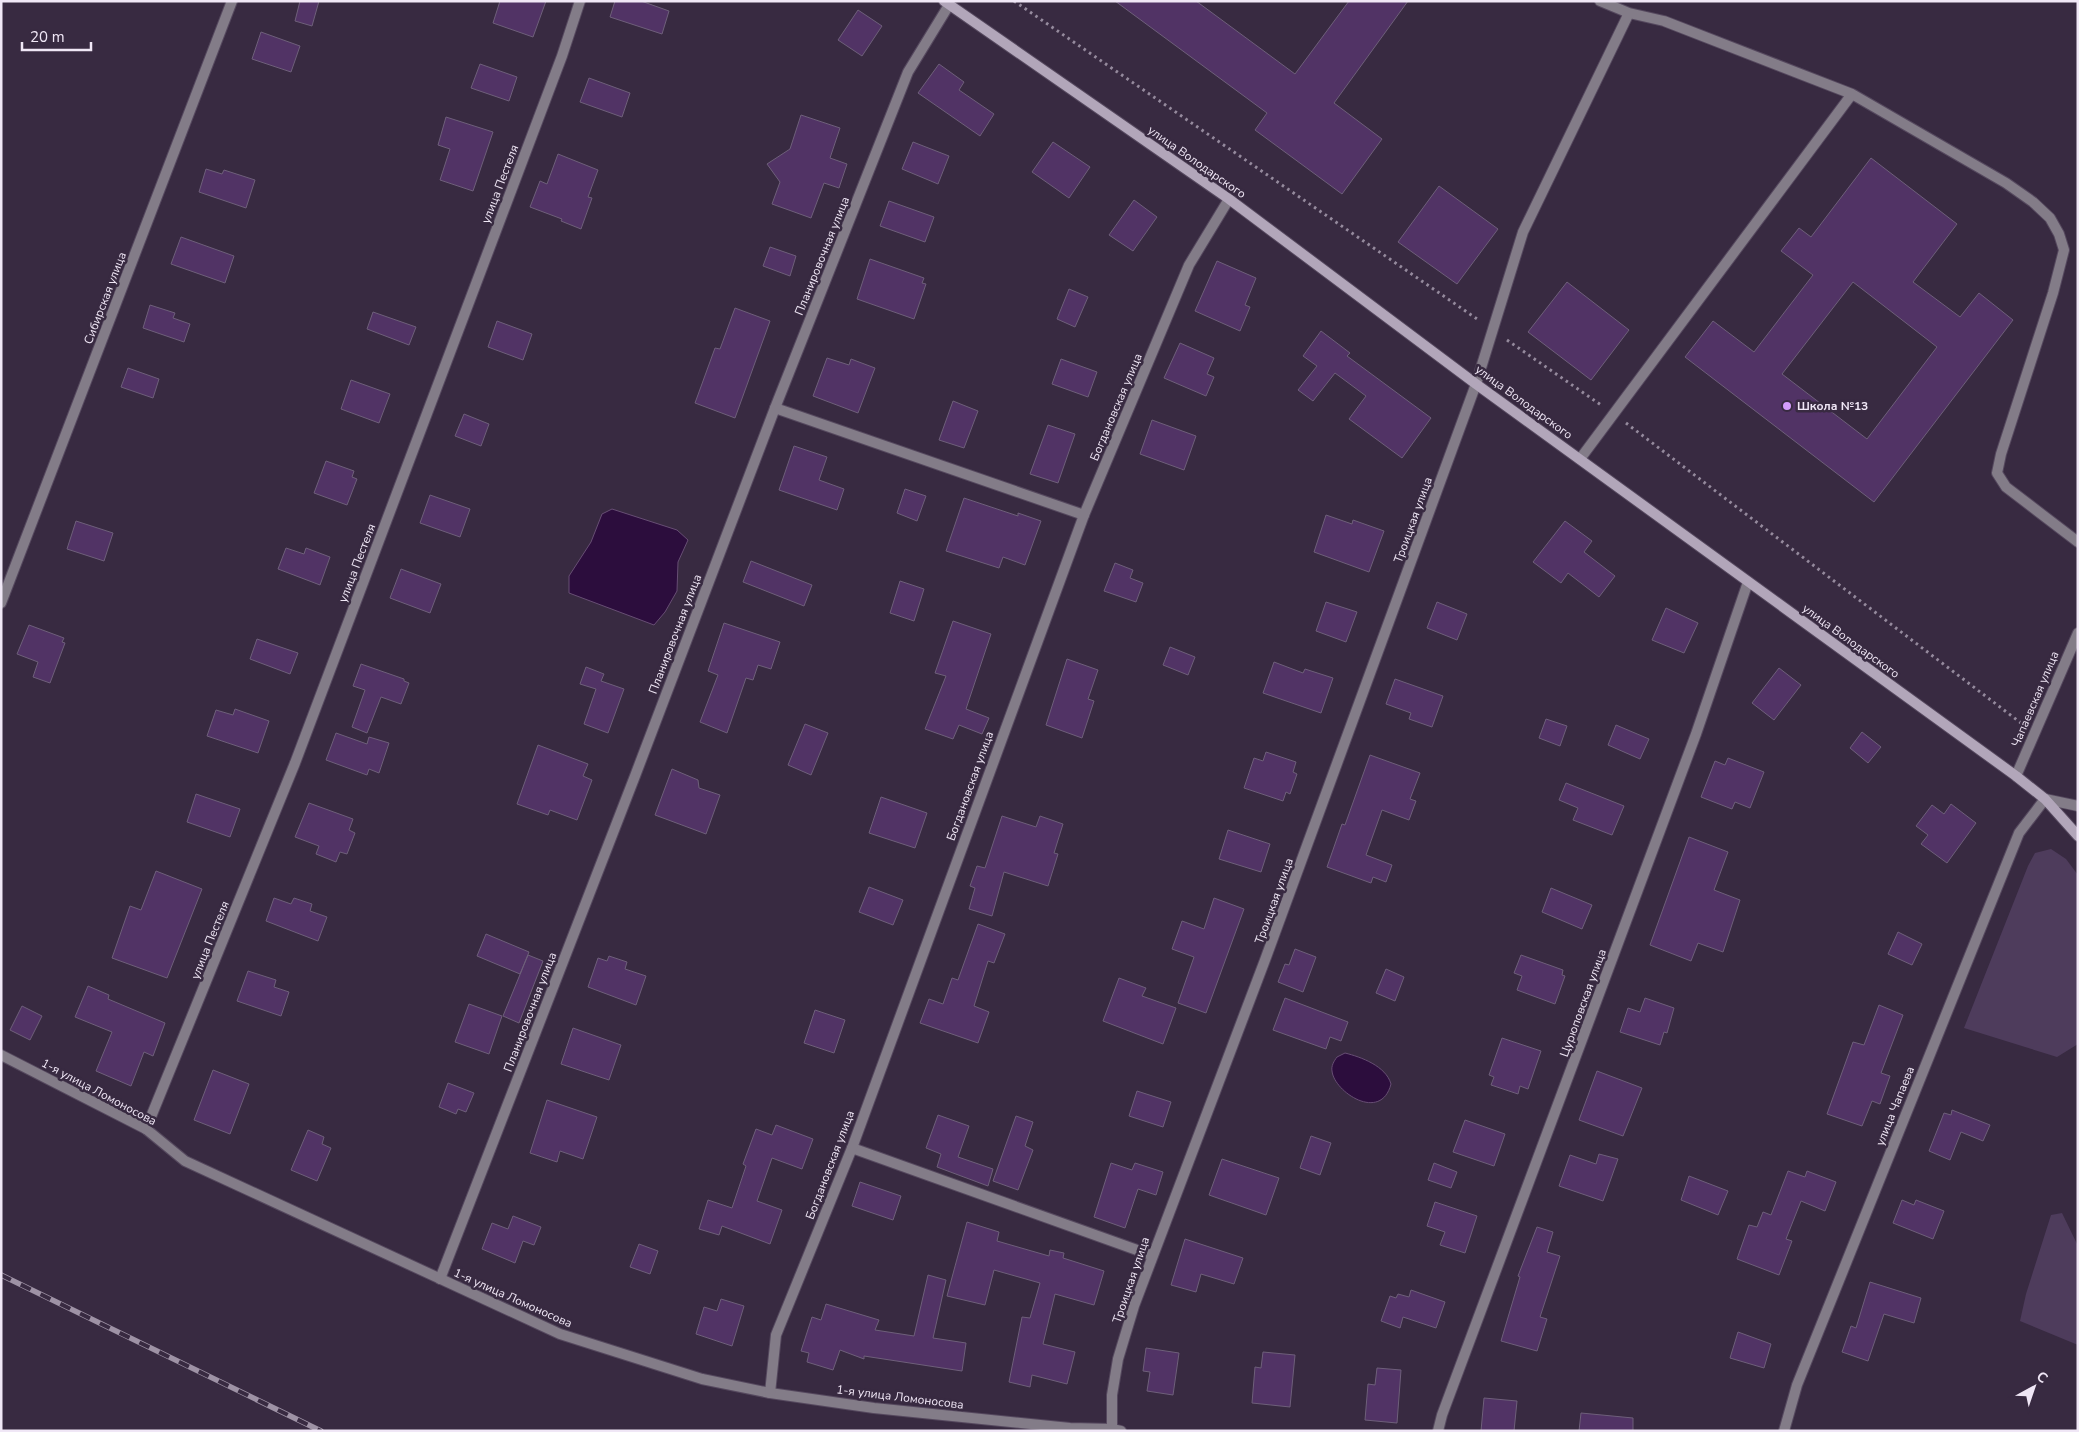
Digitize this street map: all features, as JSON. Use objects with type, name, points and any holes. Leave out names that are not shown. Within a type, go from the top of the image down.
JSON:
[{"type":"main road","name":"улица Володарского","points":[[946,3],[1228,199],[1476,384],[2016,776],[2045,799],[2078,836]]},
{"type":"street","name":"Сибирская улица","points":[[1,603],[232,1]]},
{"type":"street","name":"улица Пестеля","points":[[146,1129],[295,763],[555,74],[580,1]]},
{"type":"street","points":[[1600,1],[1629,13],[1664,21],[1852,94],[2012,188],[2033,202],[2050,218],[2059,234],[2064,250],[2053,293],[2001,454],[1997,473],[2006,487],[2078,542]]},
{"type":"street","name":"Планировочная улица","points":[[440,1279],[628,795],[775,408],[908,72],[946,3]]},
{"type":"street","name":"Троицкая улица","points":[[1117,1430],[1112,1394],[1118,1359],[1151,1255],[1265,960],[1476,384],[1494,331],[1523,232],[1629,13]]},
{"type":"street","points":[[1580,459],[1852,94]]},
{"type":"street","name":"Богдановская улица","points":[[770,1393],[776,1335],[852,1148],[1084,516],[1189,265],[1228,199]]},
{"type":"street","points":[[775,408],[1084,516]]},
{"type":"street","name":"Цурюповская улица","points":[[1438,1431],[1445,1406],[1693,743],[1748,582]]},
{"type":"street","name":"Чапаевская улица","points":[[2016,776],[2078,633]]},
{"type":"street","points":[[2045,799],[2078,806]]},
{"type":"street","name":"улица Чапаева","points":[[1784,1431],[1801,1376],[2015,842],[2019,833],[2045,799]]},
{"type":"street","name":"1-я улица Ломоносова","points":[[1,1055],[146,1129],[185,1161],[560,1334],[702,1379],[770,1393],[874,1408],[1070,1428],[1117,1430]]},
{"type":"street","points":[[852,1148],[1151,1255]]},
{"type":"path","points":[[1014,1],[1344,226],[1613,414],[2034,732]]},
{"type":"shaded area","points":[[612,509],[677,530],[688,540],[678,562],[677,591],[665,612],[654,625],[569,593],[569,576],[591,542],[602,514]]},
{"type":"shaded area","points":[[2051,849],[2066,859],[2078,875],[2078,1044],[2057,1057],[1964,1028],[2028,866],[2035,853]]},
{"type":"shaded area","points":[[1345,1053],[1372,1063],[1384,1072],[1391,1084],[1386,1096],[1378,1101],[1368,1103],[1349,1095],[1341,1087],[1335,1079],[1332,1067],[1337,1057]]},
{"type":"shaded area","points":[[2062,1213],[2078,1246],[2078,1345],[2020,1321],[2026,1294],[2051,1215]]},
{"type":"building","points":[[300,1],[319,1],[312,26],[295,21]]},
{"type":"building","points":[[500,1],[546,1],[533,37],[493,23]]},
{"type":"building","points":[[615,1],[641,1],[669,11],[662,34],[610,17]]},
{"type":"building","points":[[1115,1],[1196,1],[1295,74],[1349,1],[1408,1],[1334,103],[1382,139],[1342,194],[1255,130],[1267,113]]},
{"type":"building","points":[[858,10],[882,26],[862,56],[838,40]]},
{"type":"building","points":[[261,32],[300,46],[291,72],[252,59]]},
{"type":"building","points":[[480,64],[517,77],[509,101],[471,88]]},
{"type":"building","points":[[939,64],[964,82],[959,90],[994,114],[980,136],[918,93]]},
{"type":"building","points":[[589,78],[630,93],[622,117],[580,102]]},
{"type":"building","points":[[801,115],[840,128],[830,158],[847,164],[839,188],[824,183],[811,218],[772,204],[780,182],[767,164],[790,149]]},
{"type":"building","points":[[446,117],[493,132],[473,191],[440,180],[450,149],[438,145]]},
{"type":"building","points":[[913,142],[949,156],[938,184],[902,169]]},
{"type":"building","points":[[1053,142],[1090,167],[1069,198],[1032,172]]},
{"type":"building","points":[[558,154],[598,170],[588,197],[592,198],[581,229],[561,221],[562,219],[530,207],[540,181],[547,184]]},
{"type":"building","points":[[1871,158],[1957,224],[1913,282],[1960,317],[1979,293],[2013,320],[1874,502],[1685,357],[1713,321],[1754,352],[1813,275],[1781,251],[1799,228],[1811,237]],"holes":[[[1853,282],[1937,347],[1867,439],[1782,374]]]},
{"type":"building","points":[[206,169],[222,174],[224,170],[255,180],[246,208],[199,192]]},
{"type":"building","points":[[1439,186],[1498,229],[1457,284],[1398,242]]},
{"type":"building","points":[[1134,200],[1157,217],[1133,251],[1109,235]]},
{"type":"building","points":[[889,201],[934,217],[925,242],[880,226]]},
{"type":"building","points":[[181,237],[234,256],[225,283],[171,264]]},
{"type":"building","points":[[770,247],[796,256],[790,276],[763,266]]},
{"type":"building","points":[[870,259],[924,278],[922,283],[926,284],[914,319],[857,299]]},
{"type":"building","points":[[1217,261],[1256,278],[1245,305],[1250,307],[1240,331],[1195,311]]},
{"type":"building","points":[[1567,282],[1629,330],[1591,380],[1528,332]]},
{"type":"building","points":[[1069,289],[1088,297],[1075,327],[1057,319]]},
{"type":"building","points":[[150,305],[175,313],[173,318],[190,324],[184,342],[143,328]]},
{"type":"building","points":[[735,308],[770,321],[735,418],[695,403],[715,348],[720,349]]},
{"type":"building","points":[[373,312],[416,327],[409,345],[367,329]]},
{"type":"building","points":[[497,321],[532,334],[523,360],[488,347]]},
{"type":"building","points":[[1321,331],[1350,353],[1347,356],[1431,418],[1402,458],[1349,419],[1366,396],[1335,373],[1313,401],[1298,390],[1317,366],[1303,356]]},
{"type":"building","points":[[1180,343],[1214,358],[1207,374],[1214,377],[1206,396],[1164,378]]},
{"type":"building","points":[[827,358],[849,365],[851,359],[875,368],[858,413],[813,396]]},
{"type":"building","points":[[1061,359],[1097,372],[1088,397],[1052,384]]},
{"type":"building","points":[[128,368],[159,379],[153,398],[121,387]]},
{"type":"building","points":[[351,380],[390,394],[379,423],[341,409]]},
{"type":"building","points":[[953,401],[978,411],[964,448],[939,440]]},
{"type":"building","points":[[464,414],[489,424],[481,446],[455,436]]},
{"type":"building","points":[[1152,420],[1196,436],[1184,470],[1140,454]]},
{"type":"building","points":[[1048,425],[1075,434],[1058,483],[1030,474]]},
{"type":"building","points":[[794,446],[827,457],[819,480],[844,489],[837,510],[779,490]]},
{"type":"building","points":[[326,461],[354,471],[352,477],[357,479],[347,505],[314,493]]},
{"type":"building","points":[[905,489],[926,496],[917,521],[897,513]]},
{"type":"building","points":[[430,495],[470,509],[460,537],[420,523]]},
{"type":"building","points":[[964,498],[1018,516],[1018,513],[1041,521],[1025,565],[1003,557],[999,568],[946,551]]},
{"type":"building","points":[[1326,515],[1352,524],[1353,520],[1384,531],[1369,572],[1314,552]]},
{"type":"building","points":[[76,521],[113,533],[104,561],[67,549]]},
{"type":"building","points":[[1565,521],[1592,541],[1584,552],[1615,576],[1599,597],[1568,573],[1561,583],[1533,562]]},
{"type":"building","points":[[286,548],[304,554],[306,548],[330,557],[320,585],[278,569]]},
{"type":"building","points":[[751,561],[812,585],[804,606],[743,582]]},
{"type":"building","points":[[1115,563],[1133,570],[1130,578],[1143,583],[1136,602],[1104,591]]},
{"type":"building","points":[[401,569],[441,584],[430,613],[390,598]]},
{"type":"building","points":[[900,581],[924,589],[914,621],[890,613]]},
{"type":"building","points":[[1326,602],[1357,612],[1346,642],[1316,631]]},
{"type":"building","points":[[1437,602],[1467,614],[1457,640],[1427,628]]},
{"type":"building","points":[[1666,608],[1698,623],[1684,653],[1652,640]]},
{"type":"building","points":[[953,621],[991,634],[966,709],[989,718],[982,734],[959,725],[953,739],[925,729],[946,676],[935,673]]},
{"type":"building","points":[[724,623],[780,642],[771,669],[758,665],[753,680],[746,678],[727,733],[700,722],[718,675],[708,671]]},
{"type":"building","points":[[29,625],[64,638],[62,642],[65,643],[50,683],[33,677],[38,662],[17,654]]},
{"type":"building","points":[[257,639],[298,653],[290,674],[250,659]]},
{"type":"building","points":[[1170,647],[1195,657],[1188,675],[1163,665]]},
{"type":"building","points":[[1067,659],[1098,670],[1088,699],[1094,701],[1082,738],[1046,725]]},
{"type":"building","points":[[1274,662],[1303,673],[1305,669],[1333,678],[1321,713],[1263,693]]},
{"type":"building","points":[[361,664],[404,679],[404,681],[409,683],[401,704],[381,697],[367,733],[352,727],[365,690],[353,686]]},
{"type":"building","points":[[586,667],[604,674],[601,681],[624,689],[608,733],[584,724],[596,689],[580,684]]},
{"type":"building","points":[[1779,668],[1801,685],[1774,720],[1752,703]]},
{"type":"building","points":[[1395,679],[1443,696],[1432,727],[1409,719],[1411,713],[1386,704]]},
{"type":"building","points":[[235,709],[269,721],[258,753],[207,736],[216,710],[233,715]]},
{"type":"building","points":[[1546,719],[1567,726],[1560,746],[1539,738]]},
{"type":"building","points":[[805,724],[828,733],[811,775],[788,765]]},
{"type":"building","points":[[1616,725],[1649,739],[1640,759],[1608,745]]},
{"type":"building","points":[[1862,732],[1881,747],[1868,763],[1850,748]]},
{"type":"building","points":[[336,733],[367,744],[369,737],[389,743],[379,773],[369,769],[367,775],[326,760]]},
{"type":"building","points":[[538,745],[588,764],[583,776],[592,780],[577,820],[550,810],[548,815],[517,804]]},
{"type":"building","points":[[1266,752],[1296,762],[1293,772],[1297,774],[1290,794],[1286,792],[1283,801],[1244,788],[1254,758],[1263,761]]},
{"type":"building","points":[[1370,755],[1420,773],[1410,799],[1416,801],[1409,820],[1382,810],[1366,855],[1392,865],[1386,882],[1373,877],[1371,883],[1327,867],[1342,824],[1345,825]]},
{"type":"building","points":[[1728,758],[1764,772],[1750,808],[1735,802],[1732,809],[1701,797],[1715,761],[1725,765]]},
{"type":"building","points":[[672,769],[698,780],[699,788],[720,795],[706,834],[655,815]]},
{"type":"building","points":[[1566,783],[1624,806],[1612,835],[1573,820],[1578,808],[1559,800]]},
{"type":"building","points":[[196,794],[240,809],[230,837],[187,822]]},
{"type":"building","points":[[881,797],[927,813],[915,848],[869,833]]},
{"type":"building","points":[[309,803],[353,819],[349,830],[355,833],[347,854],[340,852],[336,862],[316,854],[319,846],[295,837]]},
{"type":"building","points":[[1951,804],[1976,823],[1947,863],[1921,844],[1928,835],[1916,826],[1932,805],[1944,814]]},
{"type":"building","points":[[1002,816],[1036,827],[1040,816],[1063,824],[1054,853],[1058,854],[1048,886],[1004,872],[992,916],[969,909],[975,888],[970,886],[977,866],[985,868]]},
{"type":"building","points":[[1228,830],[1270,844],[1261,872],[1219,859]]},
{"type":"building","points":[[1689,837],[1728,852],[1714,890],[1740,900],[1723,952],[1698,943],[1691,961],[1650,945]]},
{"type":"building","points":[[156,871],[202,889],[167,978],[112,958],[130,906],[141,910]]},
{"type":"building","points":[[869,887],[903,900],[893,925],[859,912]]},
{"type":"building","points":[[1551,888],[1592,905],[1582,929],[1542,912]]},
{"type":"building","points":[[274,898],[291,904],[294,898],[312,904],[310,911],[327,917],[318,941],[266,921]]},
{"type":"building","points":[[1214,898],[1244,909],[1206,1013],[1178,1003],[1194,957],[1172,949],[1182,921],[1204,929]]},
{"type":"building","points":[[978,924],[1005,934],[994,963],[988,961],[974,1006],[989,1012],[978,1043],[920,1023],[929,999],[943,1004],[952,978],[958,980]]},
{"type":"building","points":[[1898,932],[1922,944],[1912,965],[1888,954]]},
{"type":"building","points":[[486,934],[529,952],[520,974],[477,956]]},
{"type":"building","points":[[1295,949],[1316,957],[1303,992],[1278,982],[1285,964],[1289,965]]},
{"type":"building","points":[[528,955],[543,961],[519,1023],[503,1016]]},
{"type":"building","points":[[1521,955],[1563,970],[1562,975],[1565,976],[1555,1004],[1517,990],[1522,976],[1514,973]]},
{"type":"building","points":[[609,956],[627,962],[625,969],[646,976],[636,1005],[588,987],[598,958],[607,961]]},
{"type":"building","points":[[1386,969],[1404,977],[1395,1001],[1376,993]]},
{"type":"building","points":[[248,971],[276,980],[274,987],[289,992],[281,1016],[237,1001]]},
{"type":"building","points":[[1119,978],[1146,988],[1142,996],[1176,1008],[1163,1044],[1103,1021]]},
{"type":"building","points":[[88,986],[109,995],[108,999],[165,1023],[153,1056],[144,1052],[131,1086],[96,1071],[112,1032],[75,1017]]},
{"type":"building","points":[[1285,998],[1348,1022],[1341,1041],[1330,1037],[1326,1049],[1273,1030]]},
{"type":"building","points":[[1645,998],[1674,1008],[1667,1033],[1664,1032],[1660,1045],[1620,1032],[1628,1008],[1640,1012]]},
{"type":"building","points":[[469,1004],[502,1016],[489,1054],[455,1042]]},
{"type":"building","points":[[1879,1005],[1903,1015],[1881,1073],[1890,1076],[1880,1104],[1872,1101],[1862,1126],[1827,1114],[1853,1042],[1864,1045]]},
{"type":"building","points":[[22,1006],[42,1016],[30,1040],[10,1030]]},
{"type":"building","points":[[815,1010],[845,1020],[834,1053],[804,1043]]},
{"type":"building","points":[[573,1028],[621,1045],[609,1080],[561,1064]]},
{"type":"building","points":[[1502,1038],[1541,1051],[1528,1089],[1520,1086],[1518,1094],[1491,1085],[1494,1077],[1489,1075]]},
{"type":"building","points":[[213,1070],[249,1084],[230,1134],[194,1120]]},
{"type":"building","points":[[1597,1071],[1642,1088],[1623,1136],[1579,1120]]},
{"type":"building","points":[[448,1083],[474,1093],[466,1112],[458,1109],[456,1114],[439,1107]]},
{"type":"building","points":[[1137,1091],[1171,1102],[1163,1127],[1129,1116]]},
{"type":"building","points":[[547,1100],[597,1117],[583,1159],[560,1151],[557,1162],[530,1153]]},
{"type":"building","points":[[1952,1110],[1990,1125],[1983,1141],[1961,1132],[1950,1160],[1929,1151],[1944,1113],[1951,1115]]},
{"type":"building","points":[[938,1115],[969,1126],[958,1157],[993,1169],[988,1186],[937,1167],[941,1154],[926,1148]]},
{"type":"building","points":[[1016,1116],[1033,1122],[1025,1146],[1033,1150],[1018,1190],[993,1181]]},
{"type":"building","points":[[1465,1120],[1505,1134],[1494,1166],[1453,1152]]},
{"type":"building","points":[[776,1125],[813,1139],[802,1169],[772,1158],[757,1201],[782,1210],[770,1244],[722,1226],[719,1235],[699,1229],[708,1200],[732,1208],[746,1166],[743,1164],[756,1129],[772,1135]]},
{"type":"building","points":[[308,1130],[324,1137],[322,1144],[331,1148],[317,1181],[291,1170]]},
{"type":"building","points":[[1311,1136],[1331,1143],[1320,1175],[1300,1168]]},
{"type":"building","points":[[1599,1154],[1618,1159],[1603,1201],[1559,1186],[1570,1155],[1596,1164]]},
{"type":"building","points":[[1222,1159],[1279,1178],[1266,1215],[1209,1195]]},
{"type":"building","points":[[1111,1163],[1132,1170],[1135,1163],[1163,1172],[1156,1195],[1138,1189],[1125,1228],[1094,1217]]},
{"type":"building","points":[[1434,1163],[1457,1172],[1451,1188],[1428,1180]]},
{"type":"building","points":[[1788,1171],[1805,1177],[1807,1171],[1836,1182],[1825,1211],[1801,1201],[1786,1239],[1792,1241],[1779,1275],[1737,1259],[1749,1225],[1757,1227],[1763,1212],[1771,1215]]},
{"type":"building","points":[[1689,1176],[1728,1191],[1718,1215],[1681,1200]]},
{"type":"building","points":[[860,1182],[901,1196],[893,1220],[852,1206]]},
{"type":"building","points":[[1902,1200],[1914,1205],[1916,1200],[1944,1211],[1933,1239],[1893,1223]]},
{"type":"building","points":[[1435,1202],[1477,1216],[1465,1253],[1440,1245],[1445,1232],[1427,1226]]},
{"type":"building","points":[[513,1216],[541,1227],[534,1245],[523,1241],[515,1263],[482,1249],[492,1223],[508,1229]]},
{"type":"building","points":[[967,1222],[999,1232],[997,1241],[1049,1256],[1050,1250],[1064,1253],[1063,1258],[1104,1271],[1094,1305],[1055,1294],[1043,1344],[1075,1352],[1067,1384],[1032,1375],[1030,1387],[1009,1382],[1022,1317],[1030,1318],[1040,1283],[994,1270],[985,1305],[947,1296]]},
{"type":"building","points":[[1537,1227],[1553,1232],[1547,1252],[1560,1256],[1540,1317],[1547,1319],[1537,1351],[1501,1341],[1520,1277],[1518,1276]]},
{"type":"building","points":[[1185,1239],[1243,1258],[1234,1284],[1201,1274],[1196,1292],[1171,1285]]},
{"type":"building","points":[[639,1244],[658,1251],[650,1274],[630,1267]]},
{"type":"building","points":[[928,1275],[946,1280],[933,1338],[966,1343],[962,1371],[864,1356],[864,1359],[840,1350],[833,1370],[807,1362],[809,1353],[801,1351],[812,1317],[821,1320],[826,1304],[879,1320],[875,1330],[914,1336]]},
{"type":"building","points":[[1870,1282],[1921,1298],[1914,1323],[1884,1314],[1868,1361],[1842,1352],[1851,1326],[1856,1328]]},
{"type":"building","points":[[1411,1290],[1445,1302],[1436,1328],[1403,1317],[1400,1328],[1381,1321],[1390,1296],[1396,1298],[1398,1294],[1409,1297]]},
{"type":"building","points":[[721,1299],[744,1306],[732,1346],[696,1334],[704,1307],[717,1311]]},
{"type":"building","points":[[1738,1332],[1771,1344],[1764,1368],[1730,1358]]},
{"type":"building","points":[[1146,1348],[1179,1353],[1173,1395],[1147,1391],[1150,1372],[1143,1371]]},
{"type":"building","points":[[1263,1352],[1295,1355],[1290,1407],[1252,1403],[1255,1367],[1261,1368]]},
{"type":"building","points":[[1377,1368],[1401,1370],[1397,1423],[1365,1420],[1368,1384],[1375,1385]]},
{"type":"building","points":[[1484,1398],[1517,1401],[1514,1431],[1481,1431]]},
{"type":"building","points":[[1581,1413],[1633,1418],[1633,1431],[1579,1431]]},
{"type":"railway","points":[[1,1275],[321,1431]]},
{"type":"place","name":"Школа №13","points":[[1787,406]]}]
